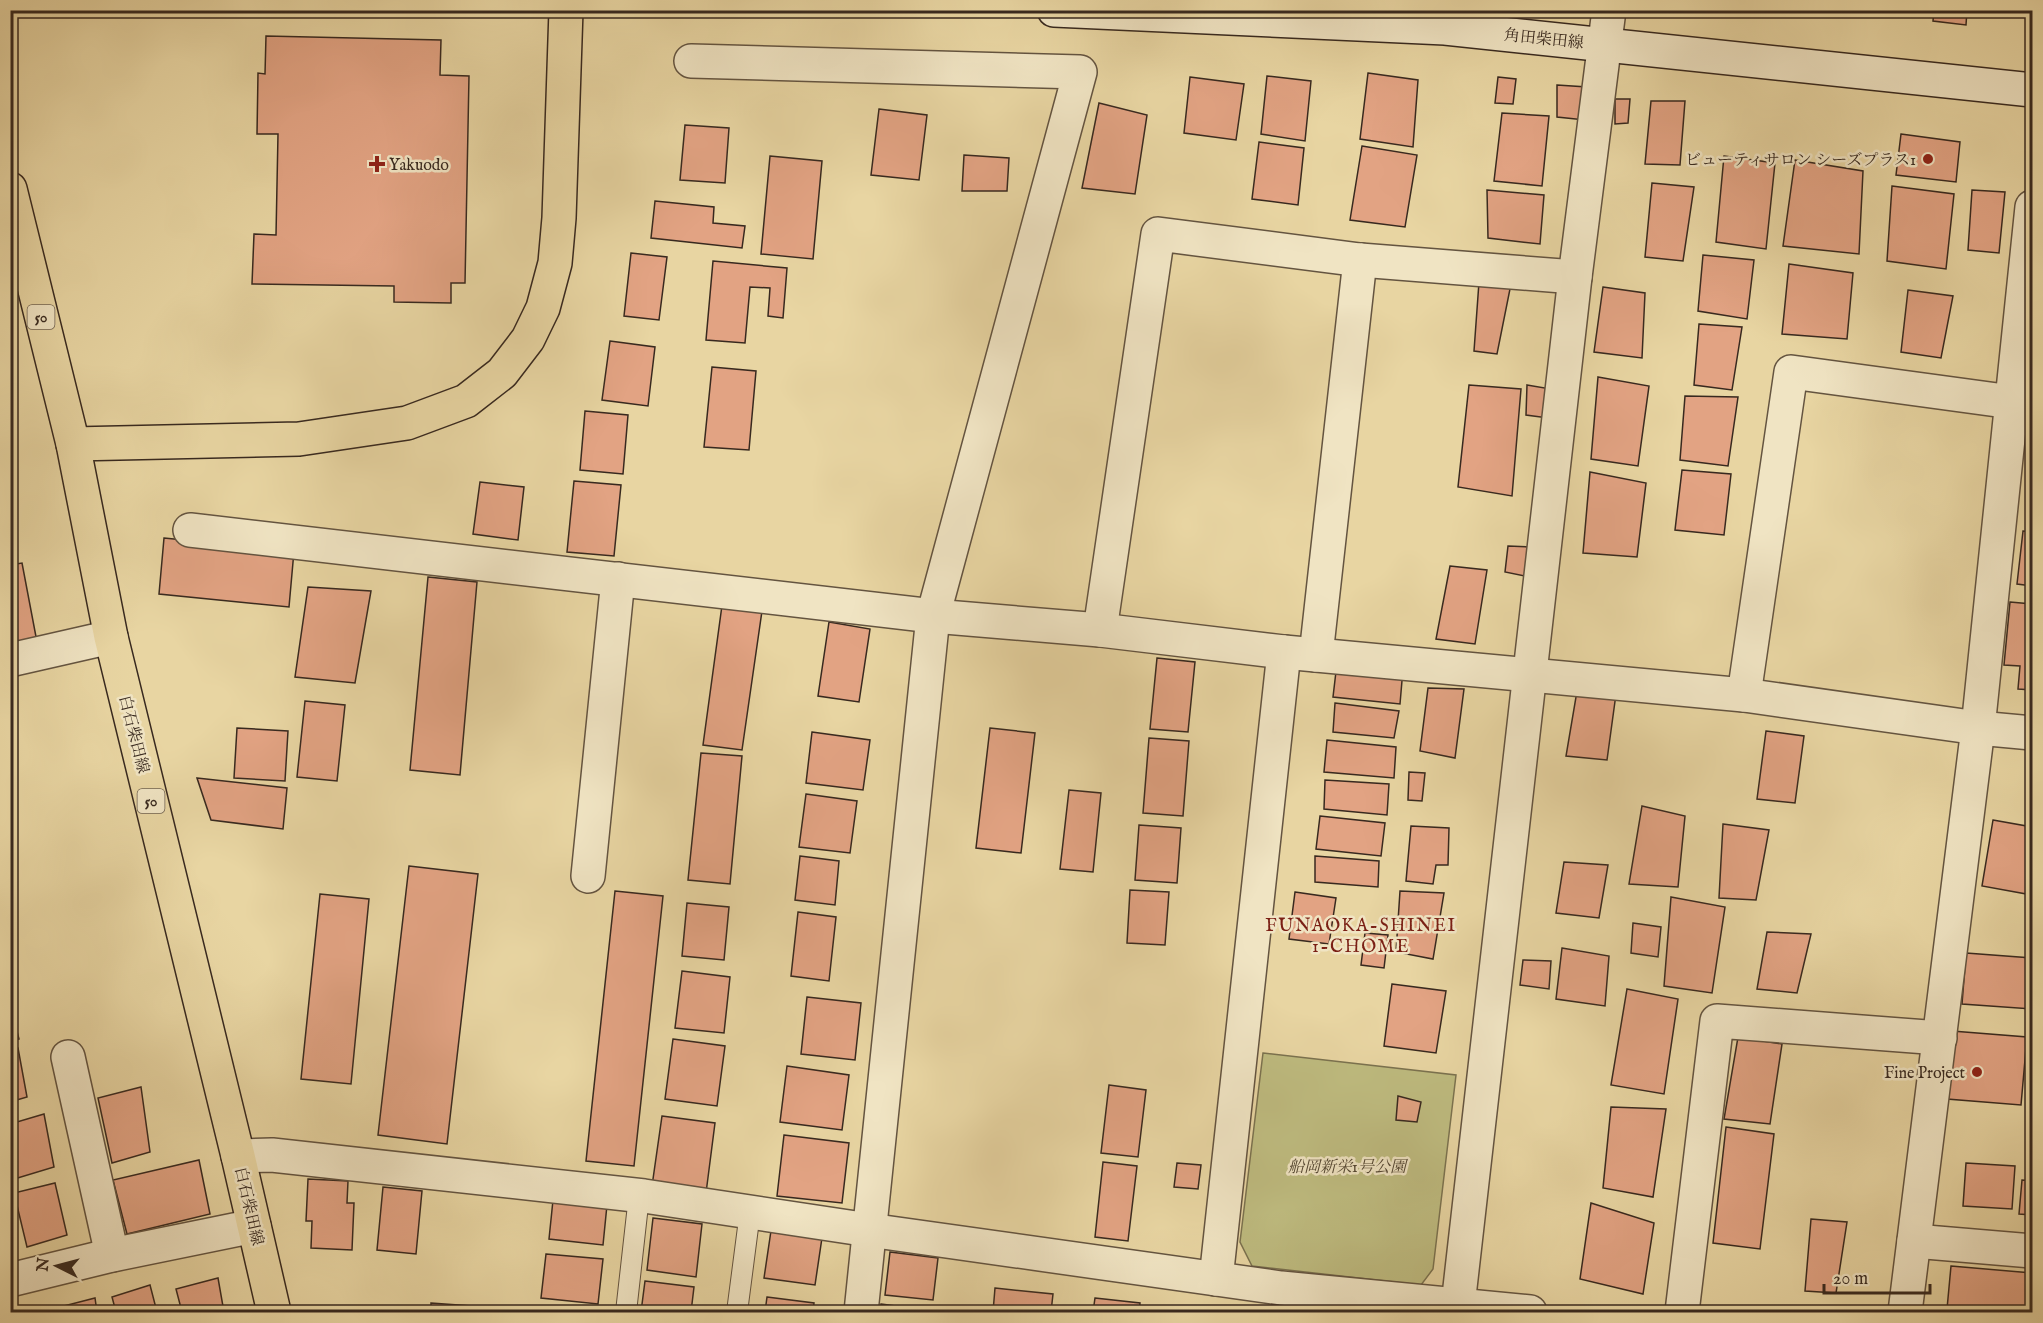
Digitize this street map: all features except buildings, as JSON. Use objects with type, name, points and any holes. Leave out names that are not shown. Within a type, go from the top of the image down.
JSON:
[{"type":"main road","points":[[73,444],[299,439],[407,423],[466,401],[502,373],[528,339],[543,308],[555,263],[559,218],[566,10]]},
{"type":"main road","name":"白石柴田線","points":[[10,189],[73,444],[111,637],[274,1312]]},
{"type":"street","name":"角田柴田線","points":[[1054,10],[1445,28],[2032,90]]},
{"type":"street","points":[[1458,1305],[1575,276],[1609,10]]},
{"type":"street","points":[[691,61],[1080,72],[933,616],[861,1312]]},
{"type":"street","points":[[1905,1312],[1978,728],[2032,207]]},
{"type":"street","points":[[1100,630],[1158,234],[1360,260],[1575,276]]},
{"type":"street","points":[[1316,655],[1360,260]]},
{"type":"street","points":[[1744,695],[1791,372],[2012,402]]},
{"type":"street","points":[[190,530],[933,616],[1100,630],[1284,652],[1744,695],[1978,728],[2032,733]]},
{"type":"street","points":[[588,876],[618,579]]},
{"type":"street","points":[[10,660],[111,637]]},
{"type":"street","points":[[1216,1279],[1284,652]]},
{"type":"street","points":[[1682,1312],[1717,1021],[1940,1038]]},
{"type":"street","points":[[68,1057],[112,1255]]},
{"type":"street","points":[[238,1156],[272,1155],[639,1196],[1216,1279],[1280,1300],[1458,1305],[1530,1312]]},
{"type":"street","points":[[10,1280],[112,1255],[254,1226]]},
{"type":"street","points":[[1914,1240],[2032,1251]]},
{"type":"lane","points":[[626,1312],[639,1196]]},
{"type":"lane","points":[[737,1312],[750,1212]]},
{"type":"green space","name":"船岡新栄1号公園","points":[[1263,1053],[1456,1075],[1433,1269],[1421,1285],[1252,1266],[1240,1242]]},
{"type":"place","name":"ビューティサロン シーズプラス1","points":[[1928,159]]},
{"type":"place","name":"Yakuodo","points":[[377,164]]},
{"type":"place","name":"Fine Project","points":[[1977,1072]]},
{"type":"district","name":"FUNAOKA-SHINEI 1-CHOME","points":[[1361,935]]}]
